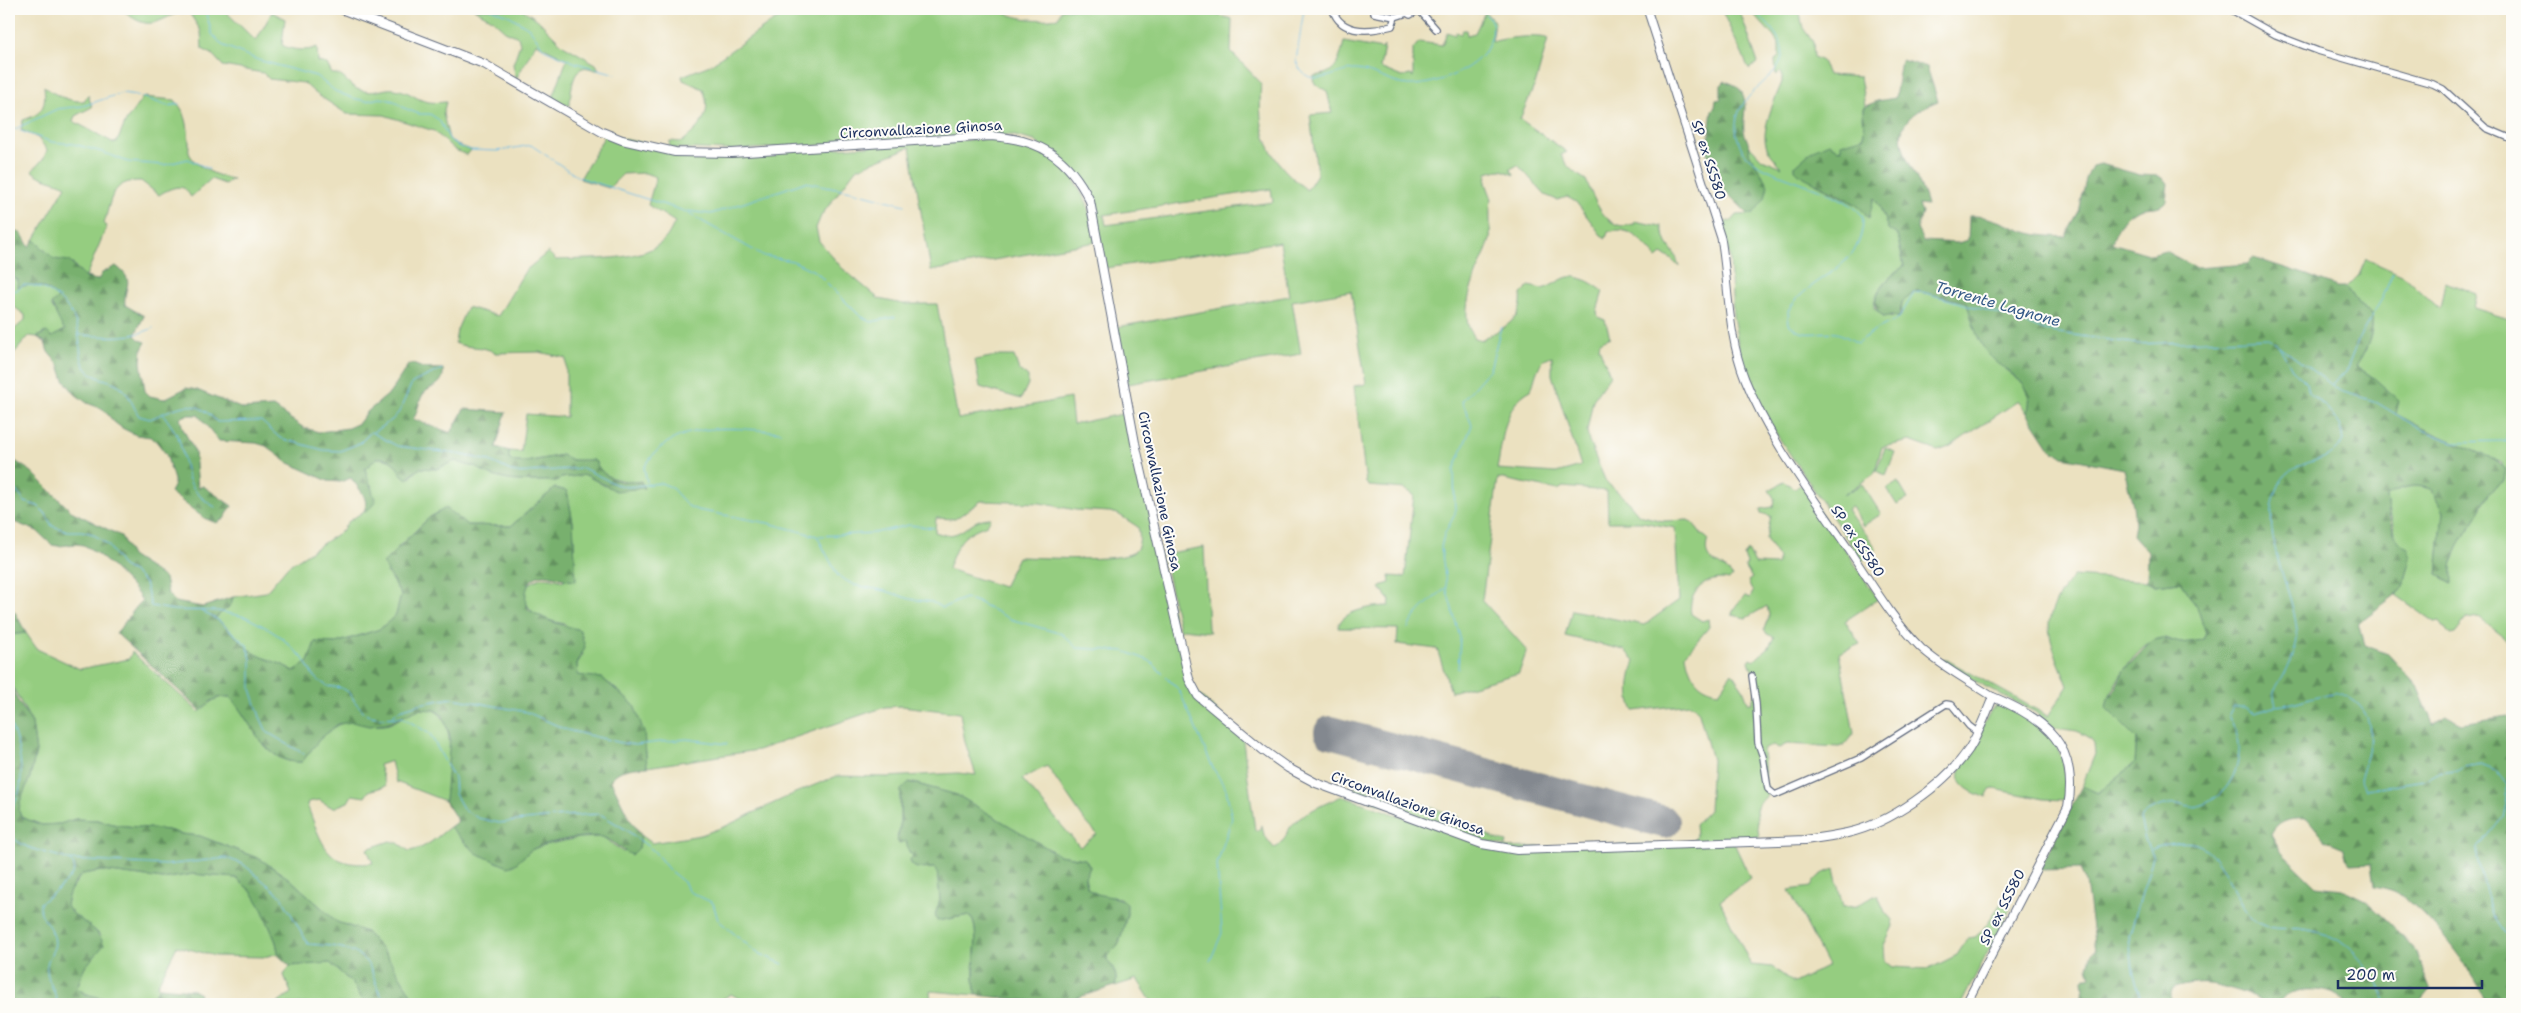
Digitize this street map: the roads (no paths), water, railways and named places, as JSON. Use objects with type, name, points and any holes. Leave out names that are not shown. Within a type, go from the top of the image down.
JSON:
[{"type":"main road","name":"Circonvallazione Ginosa","points":[[340,9],[484,64],[602,132],[622,140],[675,152],[732,153],[990,136],[1031,141],[1051,152],[1080,180],[1090,201],[1097,227],[1135,443],[1189,679],[1198,696],[1211,708],[1288,768],[1316,783],[1482,844],[1517,850],[1805,840],[1848,833],[1891,816],[1925,793],[1969,749],[1993,697]]},
{"type":"main road","name":"SP ex SS580","points":[[1966,1004],[2068,807],[2071,791],[2068,762],[2054,734],[2033,716],[1993,697]]},
{"type":"street","name":"SP ex SS580","points":[[1647,9],[1721,238],[1728,275],[1734,345],[1744,379],[1763,416],[1802,480],[1897,621],[1922,648],[1947,669],[1993,697]]},
{"type":"street","points":[[2230,9],[2276,34],[2318,51],[2434,84],[2444,89],[2486,128],[2512,139]]},
{"type":"street","points":[[1374,13],[1394,17],[1406,11],[1410,15],[1419,10],[1436,29]]},
{"type":"street","points":[[1334,13],[1341,22],[1353,29],[1371,30],[1392,26],[1394,17]]},
{"type":"street","points":[[1752,676],[1758,743],[1763,757],[1768,789],[1774,795],[1861,758],[1946,704],[1952,705],[1969,726],[1977,732]]},
{"type":"waterway","points":[[205,9],[212,34],[222,45],[258,60],[316,76],[335,91],[352,98],[366,101],[380,98],[394,101],[404,108],[419,114],[430,114],[439,120],[450,140],[458,146],[471,150],[498,151],[531,145],[578,177],[684,211],[764,256],[793,261],[816,272],[859,315],[871,322],[895,317]]},
{"type":"waterway","points":[[491,9],[510,16],[529,28],[544,49],[576,63],[616,74]]},
{"type":"waterway","name":"Torrente Lagnone","points":[[1304,9],[1296,61],[1301,71],[1308,76],[1323,78],[1356,70],[1408,85],[1444,79],[1469,67],[1479,59],[1486,49],[1493,32],[1492,22],[1486,15]]},
{"type":"waterway","name":"Torrente Lagnone","points":[[1460,9],[1479,13]]},
{"type":"waterway","name":"Torrente Lagnone","points":[[1753,9],[1775,33],[1782,49],[1781,61],[1744,103],[1737,116],[1736,132],[1743,151],[1752,160],[1765,168],[1836,197],[1851,205],[1863,216],[1861,234],[1855,249],[1846,260],[1797,299],[1788,311],[1789,324],[1795,329],[1805,333],[1829,332],[1839,334],[1858,343],[1873,331],[1899,318],[1914,293],[1922,292],[2010,317],[2045,331],[2138,344],[2268,338],[2279,346],[2292,369],[2307,383],[2309,393],[2328,409],[2339,425],[2344,440],[2339,448],[2323,458],[2304,464],[2286,474],[2280,483],[2273,502],[2271,520],[2273,539],[2294,612],[2297,631],[2291,659],[2274,691],[2276,706],[2255,713],[2245,707],[2233,707],[2229,714],[2239,744],[2239,755],[2233,776],[2221,793],[2204,804],[2193,807],[2178,804],[2162,805],[2148,812],[2140,819],[2145,840],[2153,857],[2129,936],[2133,970],[2142,1004]]},
{"type":"waterway","points":[[17,128],[57,109],[83,106],[122,93],[136,95],[168,106],[179,104]]},
{"type":"waterway","points":[[9,127],[52,142],[74,144],[128,162],[164,165],[188,159],[209,169]]},
{"type":"waterway","points":[[687,211],[711,214],[805,182],[852,191],[905,205]]},
{"type":"waterway","points":[[2332,384],[2346,371],[2359,338],[2383,297],[2393,272]]},
{"type":"waterway","points":[[9,292],[17,290],[23,285],[32,285],[48,291],[62,301],[76,323],[81,357],[85,367],[93,375],[121,387],[129,397],[139,416],[150,419],[178,408],[193,406],[200,408],[217,422],[261,421],[280,438],[323,450],[340,451],[360,443],[371,432],[397,446],[458,454],[490,461],[515,473],[583,468],[615,484],[627,487],[661,483],[671,487],[688,506],[697,510],[768,523],[817,536],[838,576],[854,585],[886,591],[910,599],[932,602],[942,608],[965,598],[980,603],[1010,619],[1062,634],[1077,648],[1124,651],[1150,661],[1179,690],[1213,768],[1226,789],[1232,818],[1217,864],[1222,933],[1210,961]]},
{"type":"waterway","points":[[1458,669],[1460,637],[1447,591],[1441,547],[1444,535],[1455,514],[1454,470],[1472,425],[1462,401],[1490,369],[1501,327]]},
{"type":"waterway","points":[[78,335],[126,336],[153,328]]},
{"type":"waterway","points":[[2279,346],[2340,391],[2374,401],[2422,430],[2453,442],[2502,441],[2512,443]]},
{"type":"waterway","points":[[373,432],[392,420],[399,412],[412,383],[442,369]]},
{"type":"waterway","points":[[2506,441],[2512,407]]},
{"type":"waterway","points":[[163,414],[178,437],[191,484],[204,500],[215,507]]},
{"type":"waterway","points":[[647,482],[644,468],[656,452],[670,441],[687,434],[724,428],[781,432]]},
{"type":"waterway","points":[[9,482],[25,502],[38,506],[46,514],[52,526],[68,531],[82,531],[93,534],[108,545],[123,567],[136,574],[145,583],[151,606],[173,610],[217,611],[246,617],[282,638],[302,657],[315,678],[327,686],[342,688],[350,693],[355,702],[367,715],[381,718],[402,717],[430,734],[454,778],[455,794],[464,810],[478,818],[499,823],[600,814],[625,829],[654,851],[669,870],[685,883],[688,891],[713,903],[718,920],[756,952],[783,964]]},
{"type":"waterway","points":[[819,536],[874,533],[909,525],[934,528]]},
{"type":"waterway","points":[[1408,628],[1420,610],[1446,588]]},
{"type":"waterway","points":[[201,611],[218,620],[247,645],[251,659],[251,689],[267,732],[304,754]]},
{"type":"waterway","points":[[2277,706],[2336,693],[2347,696],[2360,706],[2366,715],[2370,735],[2360,779],[2366,789],[2424,780],[2437,773],[2457,771],[2463,767],[2480,764],[2495,770],[2507,785],[2507,800],[2503,817],[2478,848],[2477,859],[2493,915],[2504,932],[2512,939]]},
{"type":"waterway","points":[[393,716],[400,710],[419,704],[452,698],[527,712],[567,730],[622,743],[635,745],[686,739],[727,744]]},
{"type":"waterway","points":[[9,721],[17,743],[21,767],[19,792],[9,813]]},
{"type":"waterway","points":[[9,833],[20,843],[35,850],[64,858],[73,863],[73,872],[63,884],[40,903],[41,914],[52,932],[55,942],[47,967],[57,1004]]},
{"type":"waterway","points":[[2151,849],[2171,843],[2187,842],[2199,845],[2209,851],[2217,860],[2242,905],[2254,920],[2265,926],[2302,929],[2319,933],[2334,938],[2346,945],[2356,953],[2364,964],[2388,1004]]},
{"type":"waterway","points":[[70,860],[166,865],[226,858],[243,864],[281,896],[308,944],[345,949],[361,957],[372,972],[380,993],[387,1004]]}]
